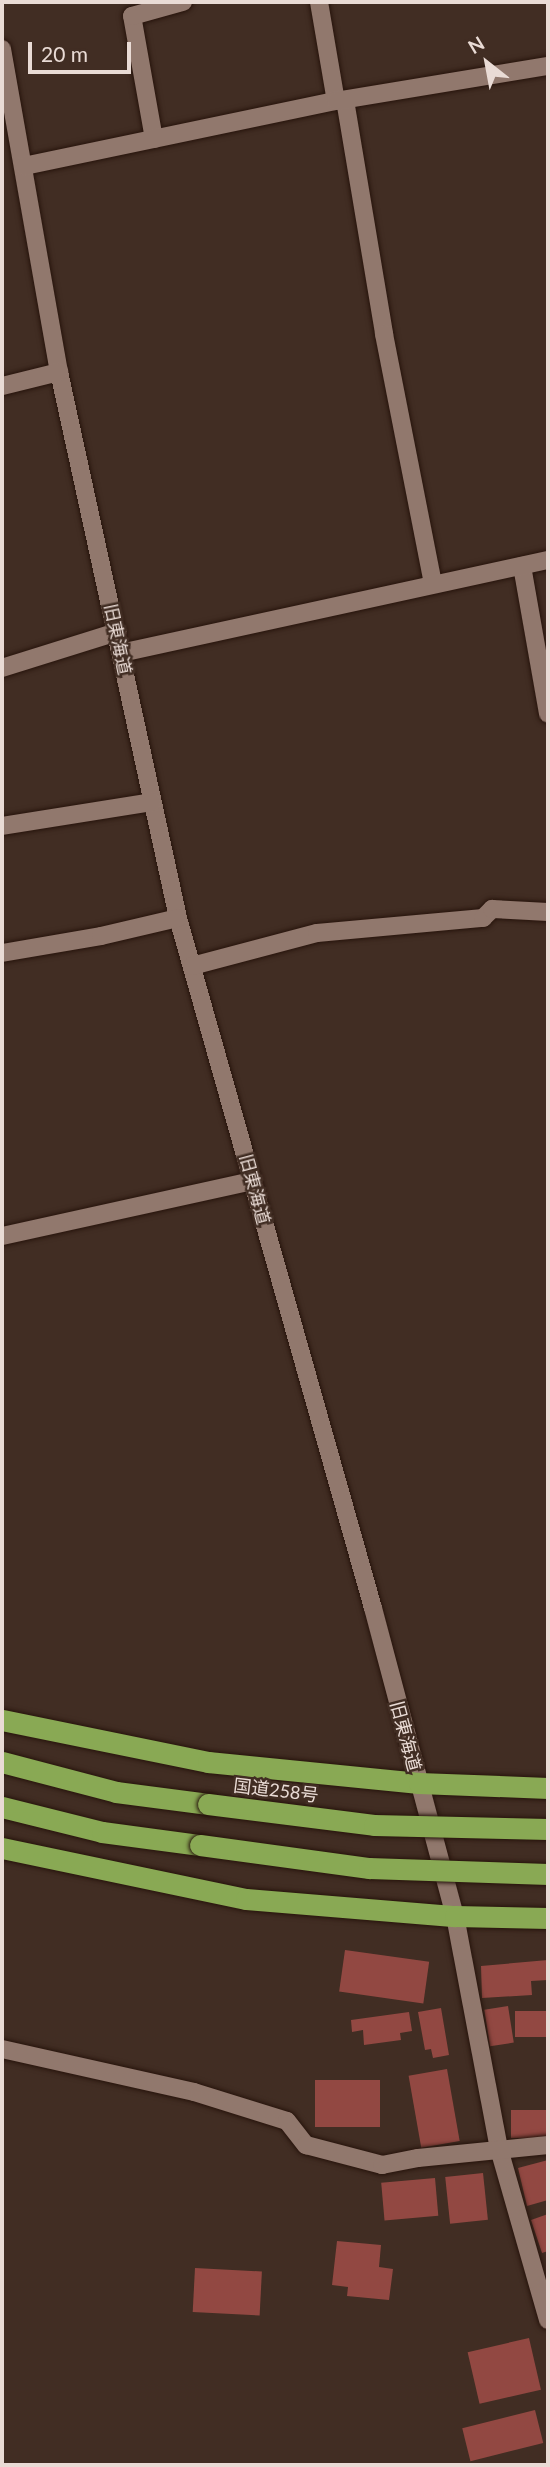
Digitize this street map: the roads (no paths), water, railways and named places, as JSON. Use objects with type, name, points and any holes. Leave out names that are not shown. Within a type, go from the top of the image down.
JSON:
[{"type":"highway","points":[[2,1720],[208,1762],[419,1783],[548,1788]]},
{"type":"highway","name":"国道258号","points":[[2,1762],[116,1792],[374,1825],[548,1829]]},
{"type":"highway","points":[[2,1807],[103,1832],[369,1868],[548,1874]]},
{"type":"highway","points":[[2,1848],[246,1899],[454,1916],[548,1918]]},
{"type":"street","points":[[154,139],[132,16],[183,2]]},
{"type":"street","points":[[319,2],[433,583]]},
{"type":"street","name":"旧東海道","points":[[2,50],[59,372],[178,918],[373,1608],[454,1916],[499,2149],[548,2320]]},
{"type":"street","points":[[24,166],[340,100],[548,66]]},
{"type":"street","points":[[2,386],[59,372]]},
{"type":"street","points":[[121,653],[433,583],[548,561]]},
{"type":"street","points":[[523,566],[548,714]]},
{"type":"street","points":[[2,668],[117,632]]},
{"type":"street","points":[[2,826],[152,802]]},
{"type":"street","points":[[192,965],[317,933],[483,918],[492,909],[548,912]]},
{"type":"street","points":[[2,953],[101,936],[178,918]]},
{"type":"street","points":[[2,1236],[253,1181]]},
{"type":"street","points":[[2,2049],[194,2092],[287,2120],[306,2145],[382,2165],[548,2145]]}]
